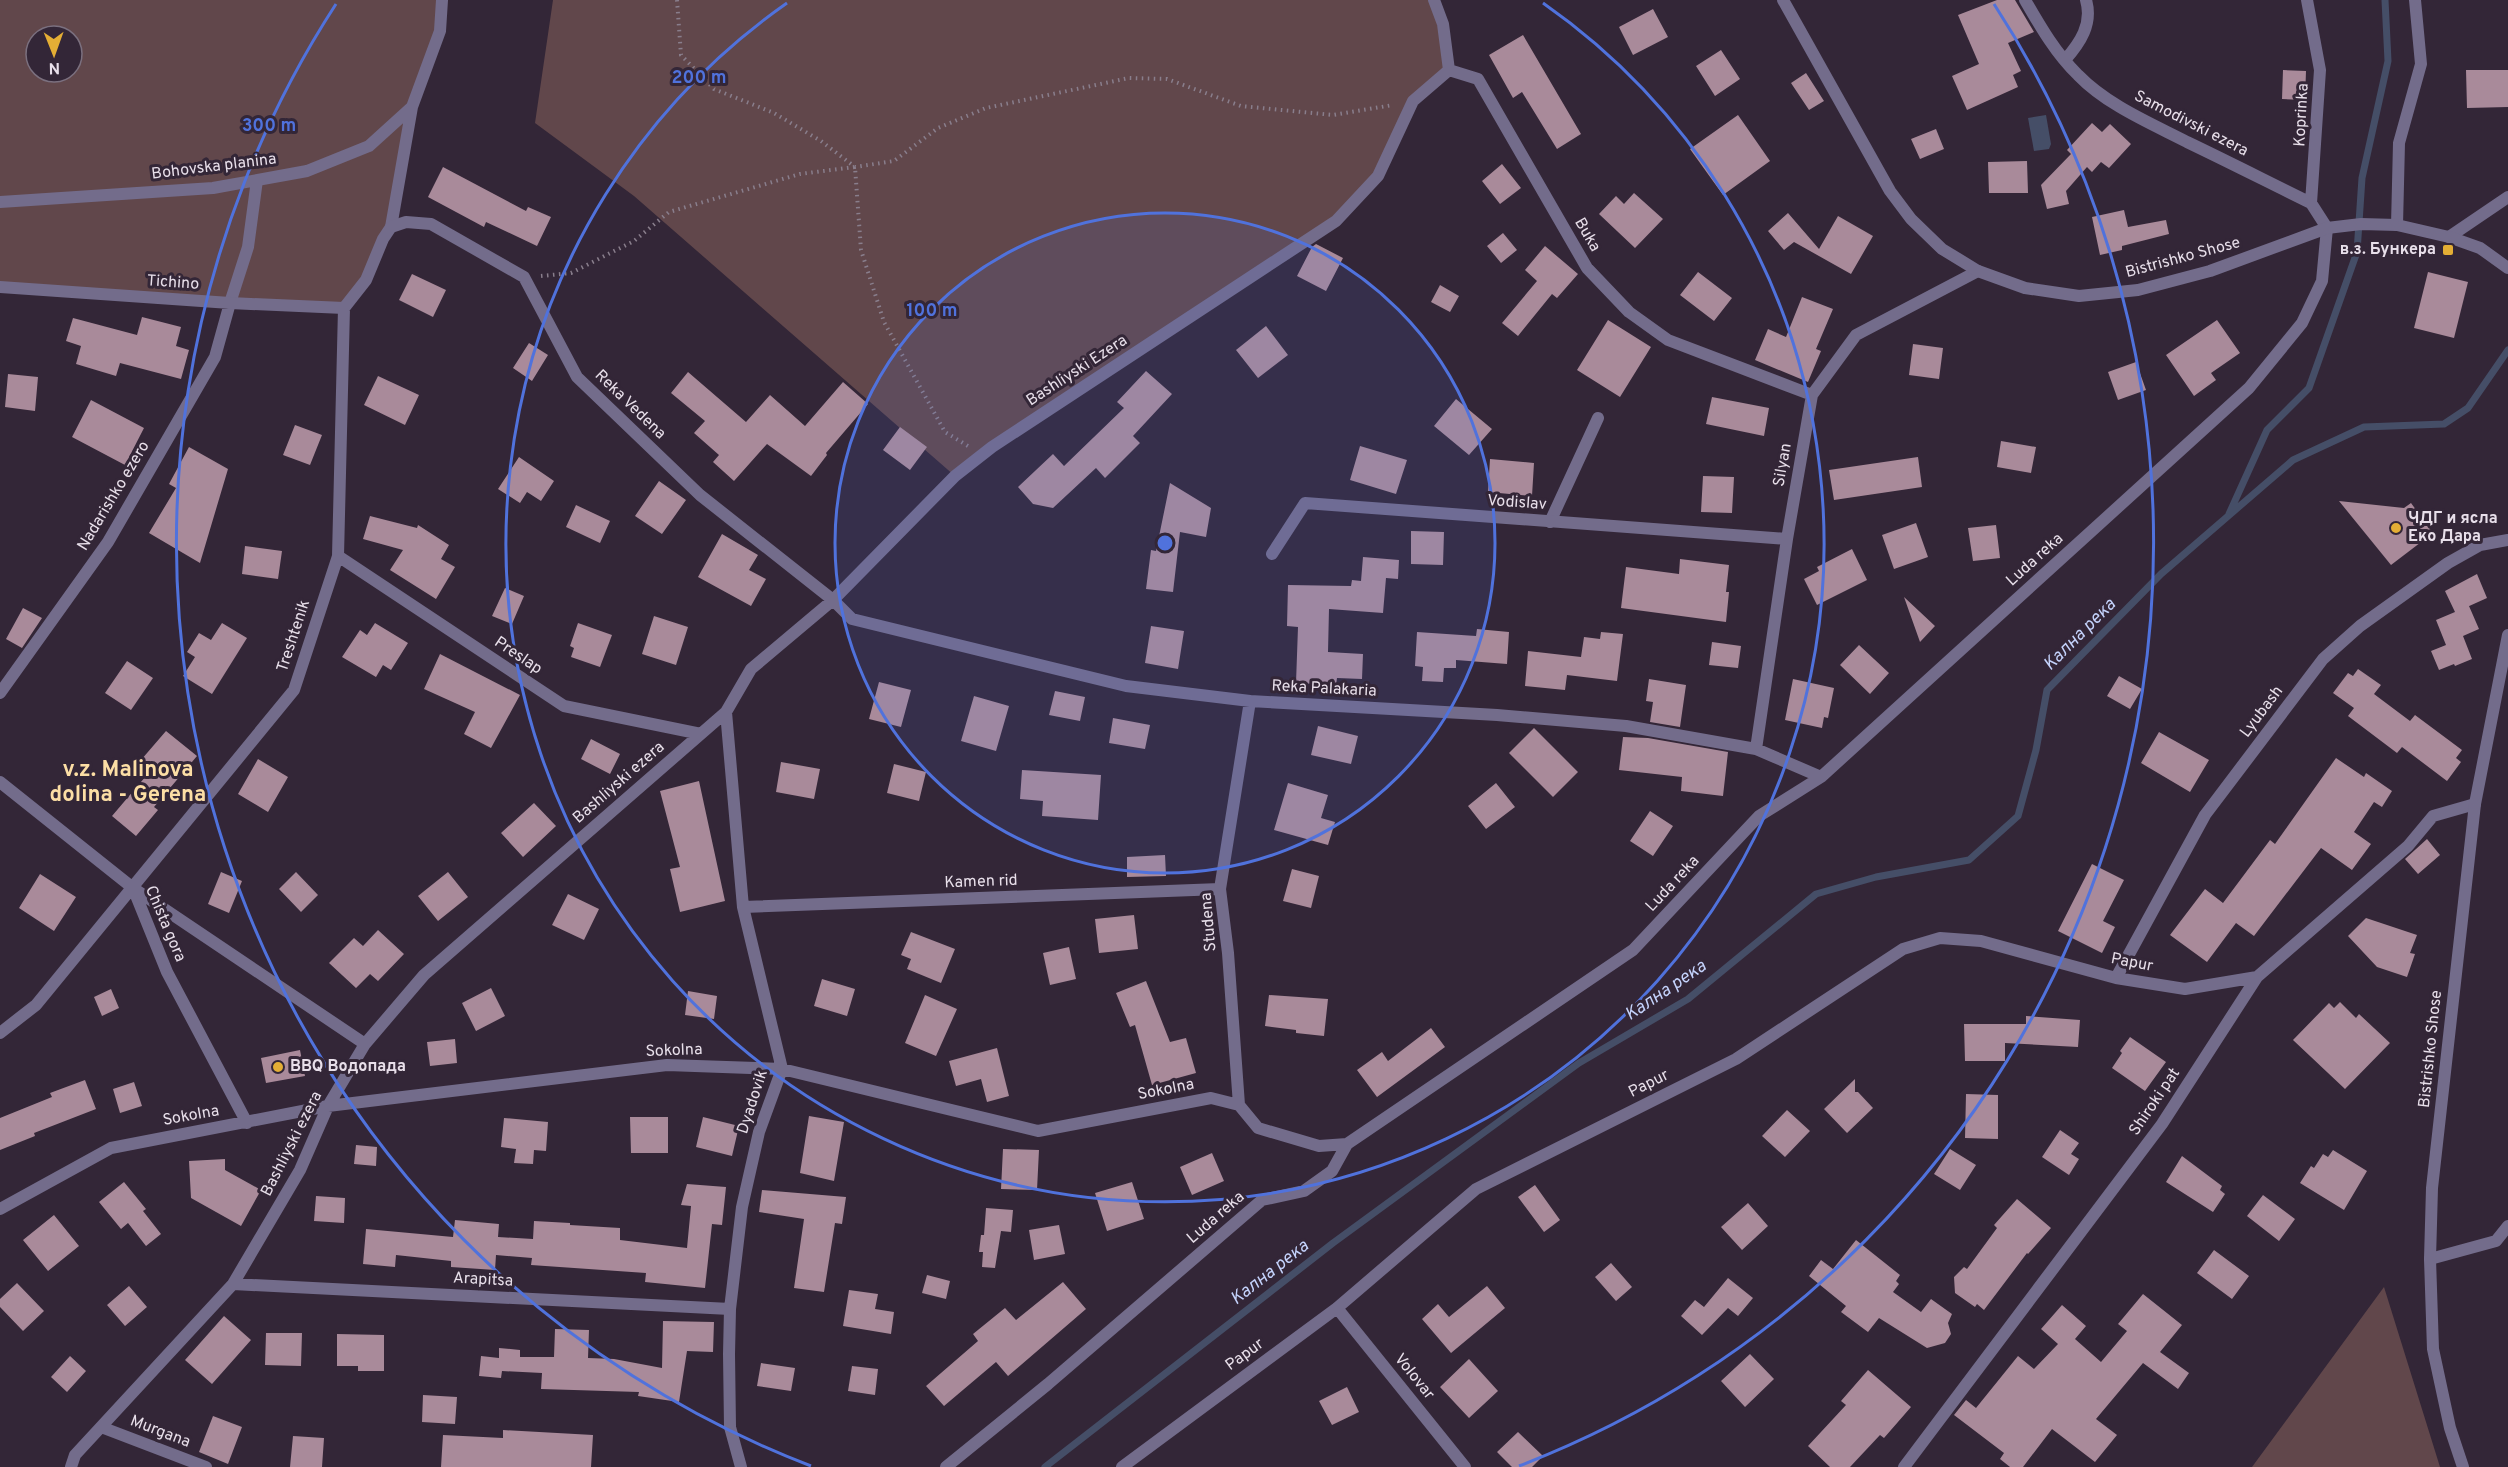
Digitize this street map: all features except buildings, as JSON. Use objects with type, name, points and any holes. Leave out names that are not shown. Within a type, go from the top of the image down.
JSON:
[{"type":"street","points":[[344,308],[366,280],[383,239],[392,227],[412,107],[440,31],[442,0]]},
{"type":"street","points":[[1434,0],[1443,24],[1449,70]]},
{"type":"street","name":"Bistrishko Shose","points":[[1783,0],[1890,190],[1911,219],[1942,249],[1978,272],[2025,288],[2079,296],[2138,290],[2210,272],[2327,228],[2361,224],[2397,225],[2449,237],[2480,248],[2508,268]]},
{"type":"street","name":"Samodivski ezera","points":[[2025,0],[2046,35],[2065,60],[2096,91],[2138,117],[2311,203]]},
{"type":"street","points":[[2065,60],[2087,28],[2086,0]]},
{"type":"street","name":"Koprinka","points":[[2307,0],[2320,70],[2311,203]]},
{"type":"street","points":[[2397,225],[2399,143],[2421,64],[2415,0]]},
{"type":"street","name":"Bashliyski Ezera","points":[[726,712],[751,669],[833,600],[955,476],[992,447],[1336,221],[1378,176],[1413,101],[1449,70]]},
{"type":"street","name":"Buka","points":[[1449,70],[1479,80],[1587,268],[1629,312],[1668,340],[1812,395]]},
{"type":"street","name":"Bohovska planina","points":[[0,202],[213,188],[307,171],[369,146],[412,107]]},
{"type":"street","name":"Nadarishko ezero","points":[[0,693],[108,542],[215,357],[248,247],[257,180]]},
{"type":"street","points":[[2449,237],[2508,197]]},
{"type":"street","points":[[2311,203],[2327,228]]},
{"type":"street","points":[[392,227],[406,222],[431,224],[524,277]]},
{"type":"street","name":"Luda reka","points":[[946,1467],[1262,1200],[1304,1191],[1332,1171],[1347,1144],[1633,950],[1759,816],[1821,777],[2249,388],[2302,323],[2322,281],[2327,228]]},
{"type":"street","name":"Silyan","points":[[1756,749],[1787,539],[1812,395],[1856,335],[1978,272]]},
{"type":"street","name":"Reka Vedena","points":[[524,277],[577,377],[700,495],[833,600]]},
{"type":"street","name":"Tichino","points":[[0,287],[230,303],[344,308]]},
{"type":"street","name":"Treshtenik","points":[[0,1033],[36,1005],[294,690],[338,556],[344,308]]},
{"type":"street","points":[[1550,522],[1598,418]]},
{"type":"street","name":"Vodislav","points":[[1272,554],[1305,503],[1787,539]]},
{"type":"street","name":"Lyubash","points":[[2116,978],[2205,815],[2323,659],[2360,626],[2448,562],[2480,545],[2508,540]]},
{"type":"street","name":"Preslap","points":[[338,556],[564,706],[701,734]]},
{"type":"street","name":"Reka Palakaria","points":[[833,600],[852,619],[1126,686],[1250,701],[1497,715],[1626,726],[1756,749],[1821,777]]},
{"type":"street","name":"Bistrishko Shose","points":[[2463,1467],[2450,1428],[2433,1349],[2430,1259],[2432,1188],[2475,804],[2508,635]]},
{"type":"street","name":"Studena","points":[[1239,1105],[1228,953],[1220,890],[1250,701]]},
{"type":"street","name":"Bashliyski ezera","points":[[71,1467],[75,1455],[233,1284],[300,1170],[328,1106],[365,1044],[424,975],[726,712]]},
{"type":"street","name":"Dyadovik","points":[[726,712],[743,907],[782,1069],[759,1132],[742,1207],[730,1309],[730,1427],[741,1467]]},
{"type":"street","name":"Chista gora","points":[[0,782],[134,888],[167,972],[247,1123]]},
{"type":"street","name":"Shiroki pat","points":[[1904,1467],[2162,1124],[2257,977],[2408,846],[2433,816],[2475,804]]},
{"type":"street","points":[[134,888],[365,1044]]},
{"type":"street","name":"Kamen rid","points":[[743,907],[1220,890]]},
{"type":"street","name":"Papur","points":[[1122,1467],[1337,1308],[1476,1189],[1736,1059],[1903,949],[1940,938],[1981,941],[2116,978],[2186,989],[2257,977]]},
{"type":"street","name":"Sokolna","points":[[0,1209],[111,1148],[328,1106],[667,1065],[782,1069],[1038,1131],[1211,1098],[1239,1105]]},
{"type":"street","points":[[1239,1105],[1258,1128],[1318,1146],[1347,1144]]},
{"type":"street","points":[[2430,1259],[2496,1241],[2508,1226]]},
{"type":"street","name":"Arapitsa","points":[[233,1284],[730,1309]]},
{"type":"street","name":"Volovar","points":[[1337,1308],[1464,1467]]},
{"type":"street","name":"Murgana","points":[[101,1427],[206,1467]]},
{"type":"path","points":[[677,0],[681,55],[714,89],[774,113],[821,141],[855,166],[861,250],[885,322],[945,432],[968,446],[992,447]]},
{"type":"path","points":[[524,277],[571,273],[634,241],[669,212],[800,174],[894,161],[938,128],[986,108],[1129,78],[1167,79],[1241,106],[1333,115],[1413,101]]},
{"type":"shaded area","points":[[0,0],[442,0],[440,31],[412,107],[391,227],[344,308],[0,287]]},
{"type":"shaded area","points":[[553,0],[1434,0],[1449,70],[1413,101],[1378,176],[1336,221],[955,476],[634,196],[535,123]]},
{"type":"shaded area","points":[[2384,1287],[2440,1467],[2252,1467]]},
{"type":"water","points":[[2046,115],[2051,144],[2049,149],[2034,151],[2028,118]]},
{"type":"waterway","points":[[2229,514],[2267,430],[2309,388],[2357,252],[2362,178],[2388,61],[2385,0]]},
{"type":"waterway","name":"Кална река","points":[[1045,1467],[1333,1243],[1579,1063],[1688,999],[1816,894],[1876,877],[1969,860],[2018,816],[2036,750],[2047,690],[2161,574],[2293,460],[2364,427],[2444,424],[2468,408],[2508,350]]},
{"type":"place","name":"в.з. Бункера","points":[[2448,250]]},
{"type":"place","name":"ЧДГ и ясла Еко Дара","points":[[2396,528]]},
{"type":"place","name":"BBQ Водопада","points":[[278,1067]]},
{"type":"district","name":"v.z. Malinova dolina - Gerena","points":[[128,782]]}]
